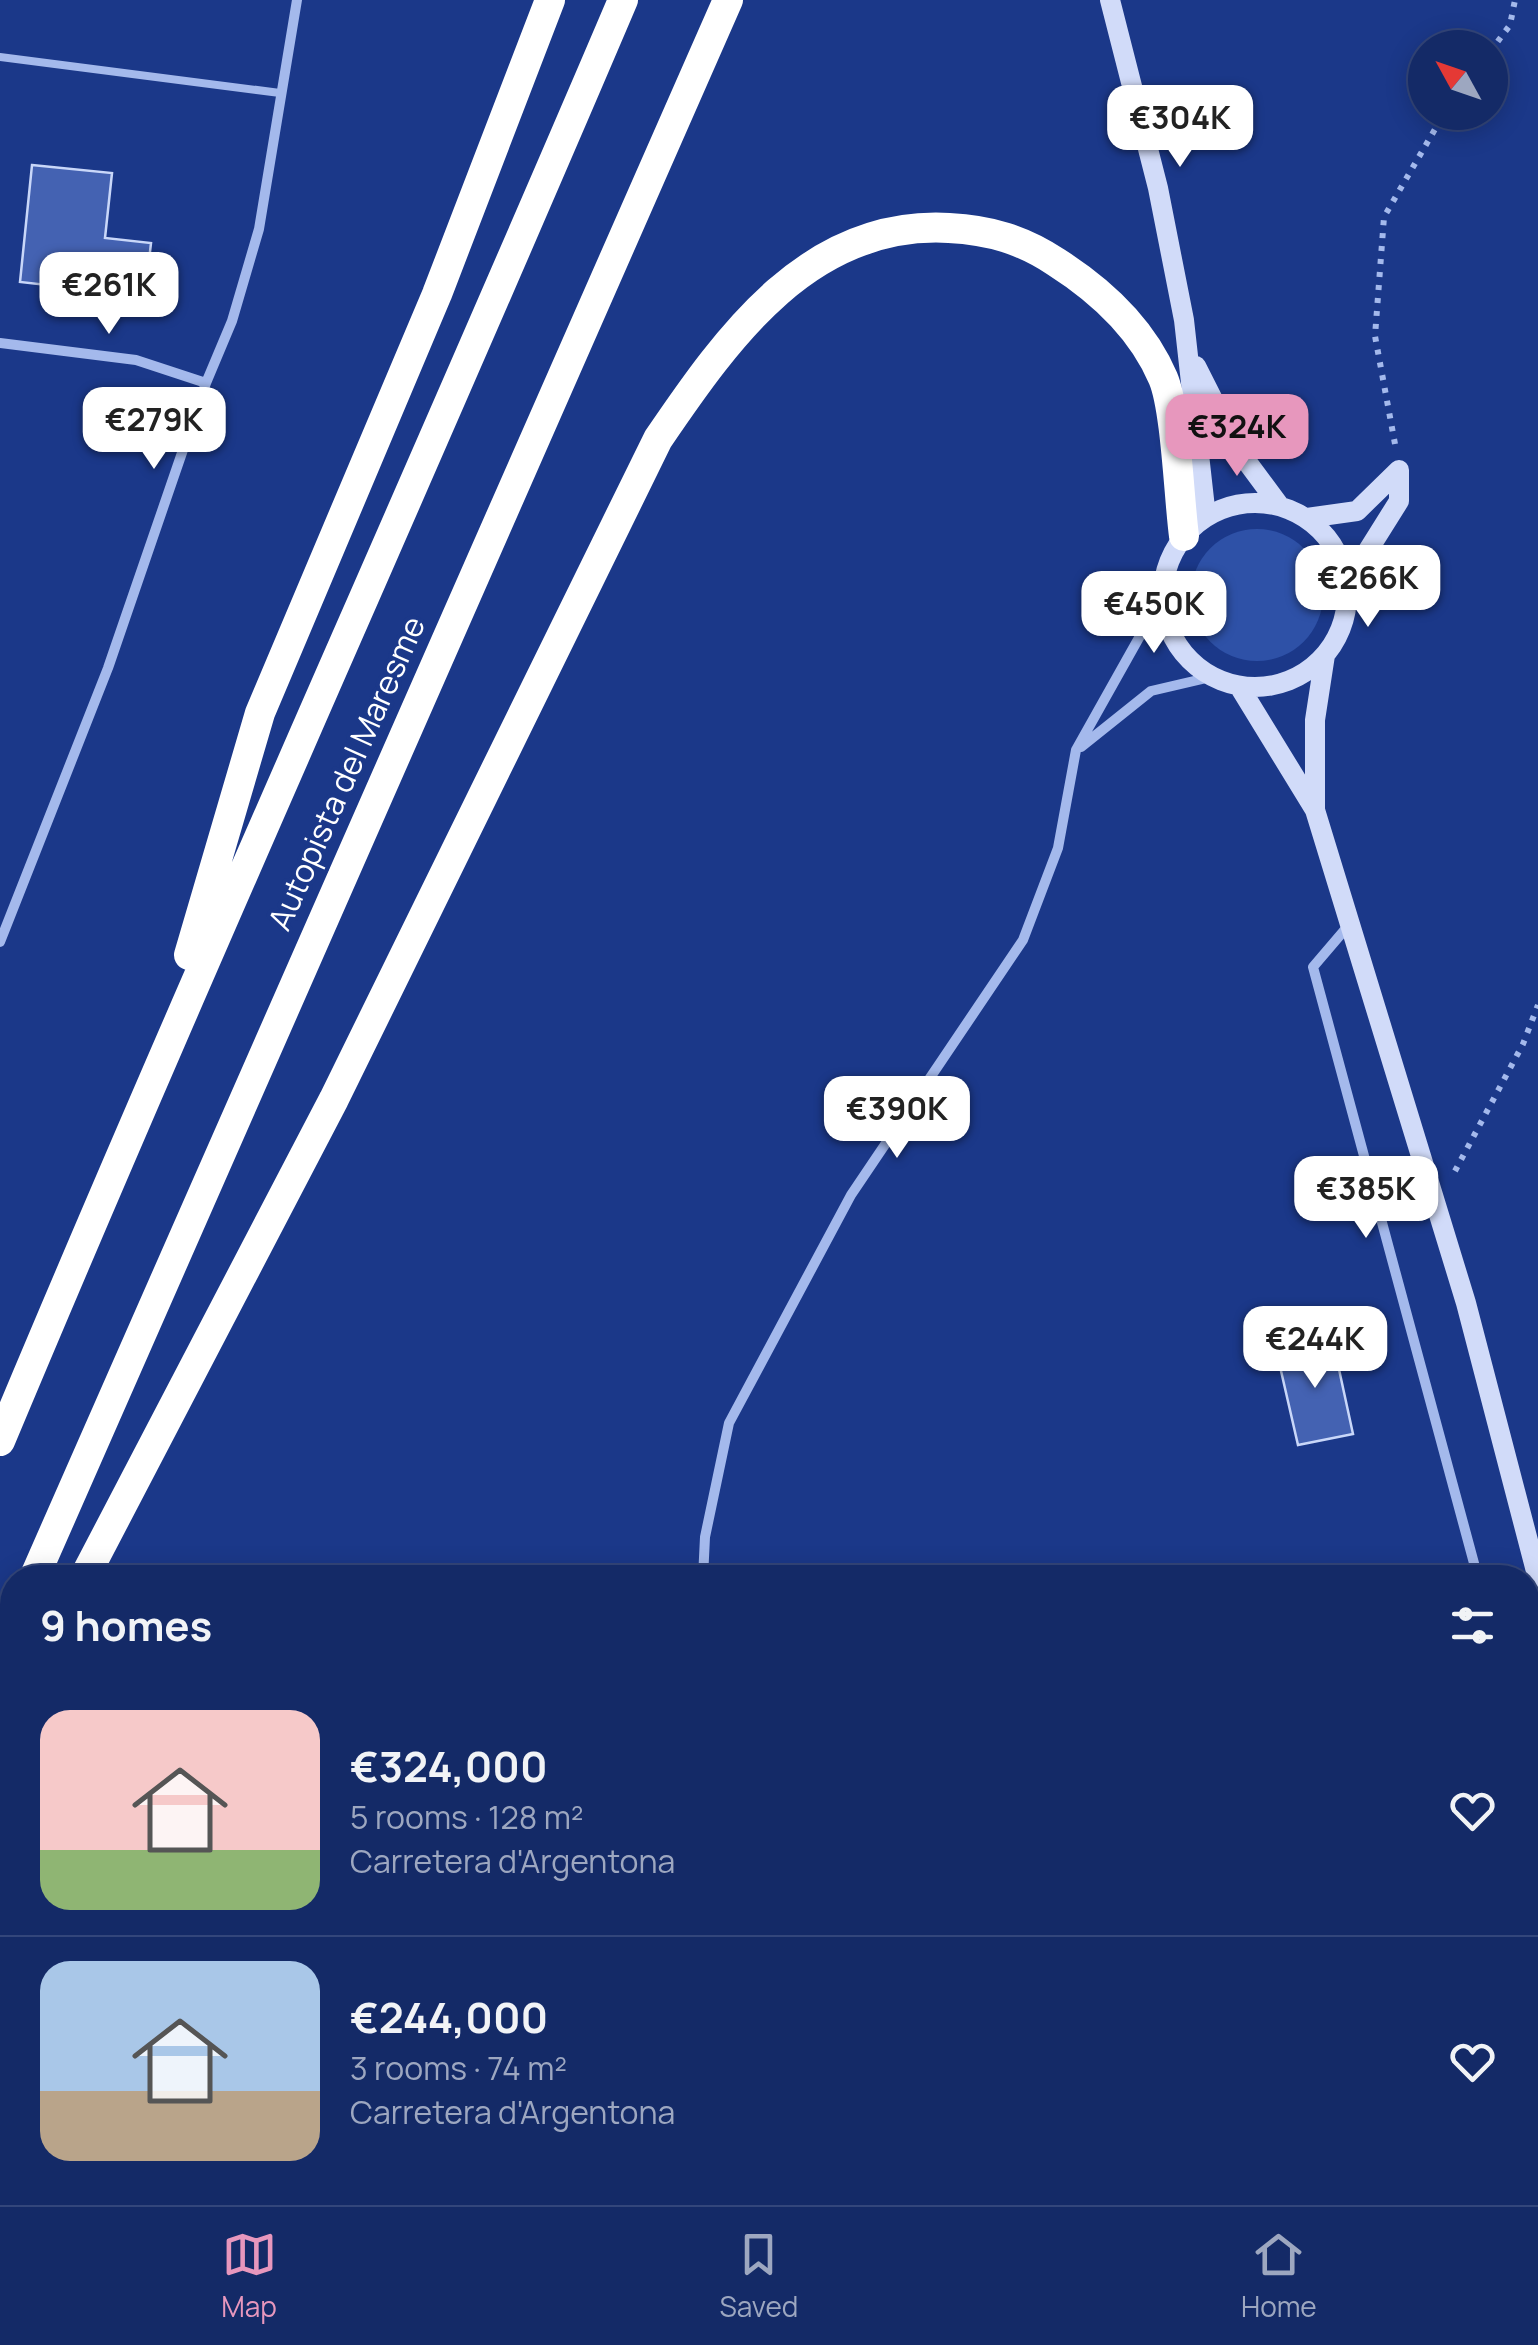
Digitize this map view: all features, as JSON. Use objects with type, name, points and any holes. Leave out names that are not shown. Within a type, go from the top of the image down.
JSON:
[{"type":"highway","points":[[154,1072],[260,713],[437,294],[550,0]]},
{"type":"highway","name":"Autopista del Maresme","points":[[0,1441],[154,1072],[623,0]]},
{"type":"highway","name":"Autopista del Maresme","points":[[40,1565],[728,0]]},
{"type":"highway","points":[[91,1565],[334,1099],[658,440],[710,364],[774,293],[816,260],[876,234],[924,226],[1004,235],[1038,250],[1110,305],[1140,336],[1165,381],[1195,526]]},
{"type":"street","points":[[0,942],[108,668],[206,383],[232,321],[259,229],[298,0]]},
{"type":"street","points":[[1110,0],[1158,188],[1190,354],[1195,526]]},
{"type":"street","points":[[0,343],[136,360],[206,383]]},
{"type":"street","points":[[1190,354],[1239,451],[1279,505]]},
{"type":"street","points":[[1307,518],[1357,512],[1399,470]]},
{"type":"street","points":[[1399,470],[1399,501],[1348,584],[1344,622],[1325,656],[1314,720],[1316,810],[1434,1201],[1534,1565]]},
{"type":"street","points":[[1325,656],[1286,682],[1238,686],[1212,677],[1176,643],[1163,596],[1165,574],[1195,526],[1241,504],[1279,505],[1307,518],[1334,546],[1348,584]]},
{"type":"street","points":[[704,1565],[730,1422],[851,1194],[1023,940],[1058,848],[1076,750],[1163,596]]},
{"type":"street","points":[[1076,750],[1151,691],[1212,677]]},
{"type":"street","points":[[1238,686],[1316,810]]},
{"type":"street","points":[[1349,925],[1313,967],[1474,1565]]},
{"type":"lane","points":[[0,56],[280,93]]},
{"type":"path","points":[[1506,30],[1514,0]]},
{"type":"path","points":[[1399,470],[1376,336],[1384,216],[1434,130]]},
{"type":"path","points":[[1434,1201],[1452,1176],[1523,1044],[1538,1005]]},
{"type":"shaded area","points":[[1257,529],[1282,534],[1304,548],[1318,570],[1323,595],[1318,620],[1304,642],[1282,656],[1257,661],[1232,656],[1210,642],[1196,620],[1191,595],[1196,570],[1210,548],[1232,534]]},
{"type":"building","points":[[32,165],[112,173],[105,238],[151,243],[145,296],[20,282]]},
{"type":"building","points":[[1332,1337],[1353,1434],[1298,1445],[1276,1349]]}]
